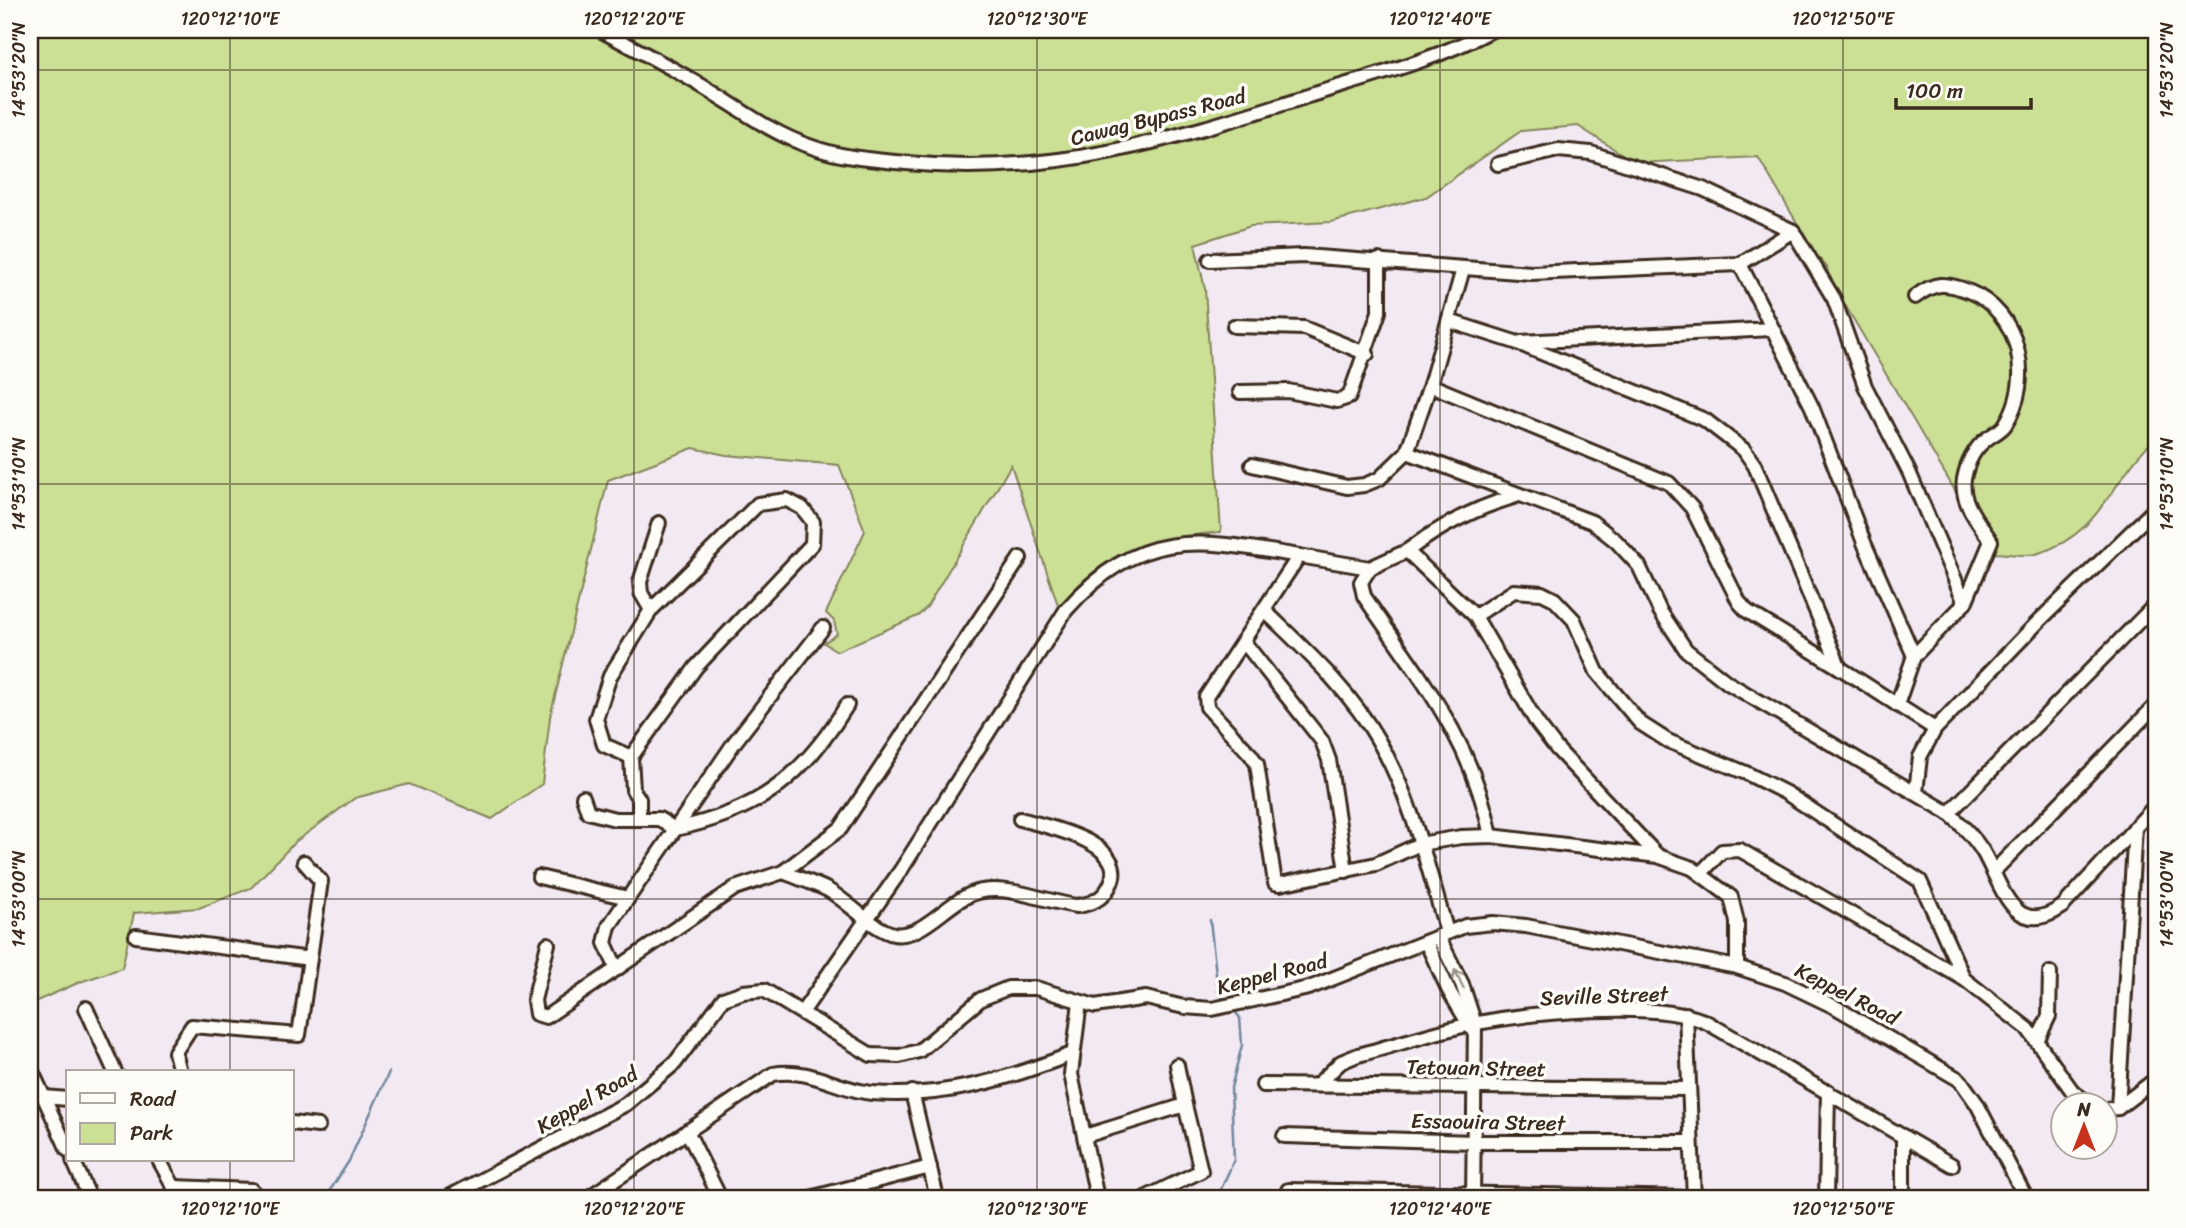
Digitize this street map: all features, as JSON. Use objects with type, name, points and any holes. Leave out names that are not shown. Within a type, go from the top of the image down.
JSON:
[{"type":"street","name":"Cawag Bypass Road","points":[[600,30],[704,86],[776,134],[815,149],[893,162],[971,166],[1067,161],[1177,137],[1370,77],[1492,30]]},
{"type":"street","points":[[1497,164],[1558,150],[1591,153],[1703,189],[1793,232],[1834,299],[1865,386],[1909,472],[1965,603]]},
{"type":"street","points":[[1210,260],[1304,256],[1379,260],[1463,269],[1564,272],[1740,264],[1793,232]]},
{"type":"street","points":[[1240,392],[1276,390],[1343,400],[1353,392],[1379,312],[1379,260]]},
{"type":"street","points":[[1740,264],[1812,407],[1866,545],[1914,656]]},
{"type":"street","points":[[1252,465],[1347,487],[1379,479],[1407,452],[1430,385],[1463,269]]},
{"type":"street","points":[[1897,705],[1914,656],[1965,603],[1991,541],[1968,506],[1964,481],[1970,459],[1984,441],[2004,428],[2019,393],[2020,353],[2008,321],[1997,307],[1980,296],[1939,284],[1929,285],[1915,297]]},
{"type":"street","points":[[1449,321],[1514,342],[1705,420],[1744,450],[1755,466],[1840,668]]},
{"type":"street","points":[[1234,326],[1304,328],[1367,354]]},
{"type":"street","points":[[1514,342],[1772,329]]},
{"type":"street","points":[[1430,385],[1668,483],[1692,508],[1739,603],[1747,611],[1934,729]]},
{"type":"street","points":[[1407,452],[1517,496],[1575,513],[1592,522],[1616,541],[1645,576],[1676,638],[1711,673],[1949,813],[1977,842],[2015,910],[2028,917],[2045,917],[2070,899],[2156,805]]},
{"type":"street","points":[[1491,835],[1479,785],[1459,737],[1362,591],[1362,578],[1370,568],[1407,551],[1450,520],[1488,504],[1517,496]]},
{"type":"street","points":[[631,757],[604,745],[596,719],[610,676],[651,610],[758,503],[787,500],[802,508],[813,522],[812,544],[696,667],[631,757],[633,790],[639,799],[639,819]]},
{"type":"street","points":[[1916,792],[1920,757],[1934,729],[2040,620],[2156,508]]},
{"type":"street","points":[[651,610],[641,593],[640,582],[659,523]]},
{"type":"street","points":[[803,1011],[901,870],[1066,610],[1084,590],[1120,564],[1175,544],[1224,543],[1370,568]]},
{"type":"street","points":[[1407,551],[1475,616],[1520,697],[1544,732],[1658,856]]},
{"type":"street","points":[[1299,556],[1205,702],[1256,765],[1275,883],[1376,864],[1420,845],[1461,837],[1491,835],[1658,856],[1701,873],[1731,897],[1737,922],[1737,967]]},
{"type":"street","points":[[548,944],[534,1000],[536,1014],[546,1017],[735,888],[783,872],[841,828],[1020,558]]},
{"type":"street","points":[[1475,616],[1514,591],[1542,593],[1554,599],[1574,620],[1597,672],[1640,723],[1668,741],[1746,773],[1786,793],[1920,881],[1964,979]]},
{"type":"street","points":[[1949,813],[2156,604]]},
{"type":"street","points":[[1265,611],[1325,669],[1378,739],[1395,774],[1420,845],[1437,937],[1462,984],[1473,1027],[1473,1197]]},
{"type":"street","points":[[617,969],[605,943],[609,926],[734,743],[823,628]]},
{"type":"street","points":[[1244,642],[1322,741],[1329,760],[1346,871]]},
{"type":"street","points":[[583,797],[588,811],[615,819],[659,819],[675,829],[701,823],[743,807],[783,785],[803,765],[847,705]]},
{"type":"street","points":[[1993,872],[2156,705]]},
{"type":"street","points":[[783,872],[829,891],[891,934],[907,934],[923,926],[960,897],[980,891],[1008,890],[1077,905],[1087,904],[1101,897],[1110,886],[1112,875],[1110,862],[1101,849],[1069,833],[1020,819]]},
{"type":"street","points":[[2113,1092],[2135,827]]},
{"type":"street","points":[[1701,873],[1722,851],[1740,850],[1964,979],[2038,1039],[2073,1092]]},
{"type":"street","points":[[180,1070],[175,1052],[192,1026],[299,1035],[321,881],[304,862]]},
{"type":"street","points":[[539,877],[628,898]]},
{"type":"street","name":"Keppel Road","points":[[447,1198],[626,1104],[675,1063],[723,999],[743,992],[764,990],[803,1011],[871,1055],[898,1056],[919,1051],[981,999],[999,990],[1027,987],[1080,1002],[1107,1006],[1146,998],[1193,1009],[1238,1005],[1309,988],[1474,924],[1510,924],[1737,967],[1772,977],[1809,993],[1954,1075],[1973,1097],[2026,1198]]},
{"type":"street","points":[[136,936],[310,959]]},
{"type":"street","points":[[2038,1039],[2049,1016],[2050,973]]},
{"type":"street","points":[[1080,1002],[1072,1054],[1074,1091],[1097,1198]]},
{"type":"street","points":[[86,1009],[114,1070]]},
{"type":"street","name":"Seville Street","points":[[1317,1085],[1341,1062],[1357,1055],[1473,1027],[1594,1012],[1686,1014],[1708,1023],[1828,1091],[1952,1165]]},
{"type":"street","points":[[1288,1190],[1473,1197],[1694,1198],[1686,1014]]},
{"type":"street","points":[[588,1198],[606,1193],[687,1130],[761,1080],[791,1070],[872,1093],[963,1090],[1072,1054]]},
{"type":"street","points":[[1145,1198],[1199,1174],[1201,1166],[1177,1065]]},
{"type":"street","points":[[30,1067],[66,1146]]},
{"type":"street","points":[[2120,1103],[2156,1079]]},
{"type":"street","name":"Tetouan Street","points":[[1263,1085],[1689,1089]]},
{"type":"street","points":[[1826,1198],[1828,1091]]},
{"type":"street","points":[[912,1092],[937,1198]]},
{"type":"street","points":[[44,1097],[66,1099]]},
{"type":"street","points":[[1085,1136],[1185,1105]]},
{"type":"street","points":[[294,1123],[318,1126]]},
{"type":"street","points":[[687,1130],[720,1198]]},
{"type":"street","name":"Essaouira Street","points":[[1284,1136],[1474,1142],[1691,1142]]},
{"type":"street","points":[[1903,1136],[1903,1198]]},
{"type":"street","points":[[74,1162],[90,1198]]},
{"type":"street","points":[[160,1162],[173,1193],[252,1190],[260,1198]]},
{"type":"street","points":[[810,1198],[930,1167]]},
{"type":"green space","points":[[30,30],[2156,30],[2156,438],[2141,453],[2092,519],[2077,533],[2059,545],[2036,554],[1992,553],[1829,278],[1827,267],[1816,255],[1758,157],[1636,163],[1578,126],[1521,131],[1426,197],[1331,222],[1251,226],[1195,244],[1205,289],[1221,532],[1171,539],[1131,551],[1096,573],[1059,608],[1011,465],[927,607],[918,616],[837,651],[824,643],[837,634],[834,621],[826,613],[865,531],[839,465],[726,455],[693,448],[608,480],[550,717],[542,784],[492,819],[409,784],[355,798],[295,842],[251,888],[199,908],[134,913],[122,968],[80,982],[30,1004]]},
{"type":"waterway","points":[[1210,920],[1218,992],[1227,1002]]},
{"type":"waterway","points":[[1217,1198],[1234,1160],[1231,1088],[1242,1045],[1240,1018],[1234,1010]]},
{"type":"waterway","points":[[325,1198],[349,1161],[389,1072]]}]
